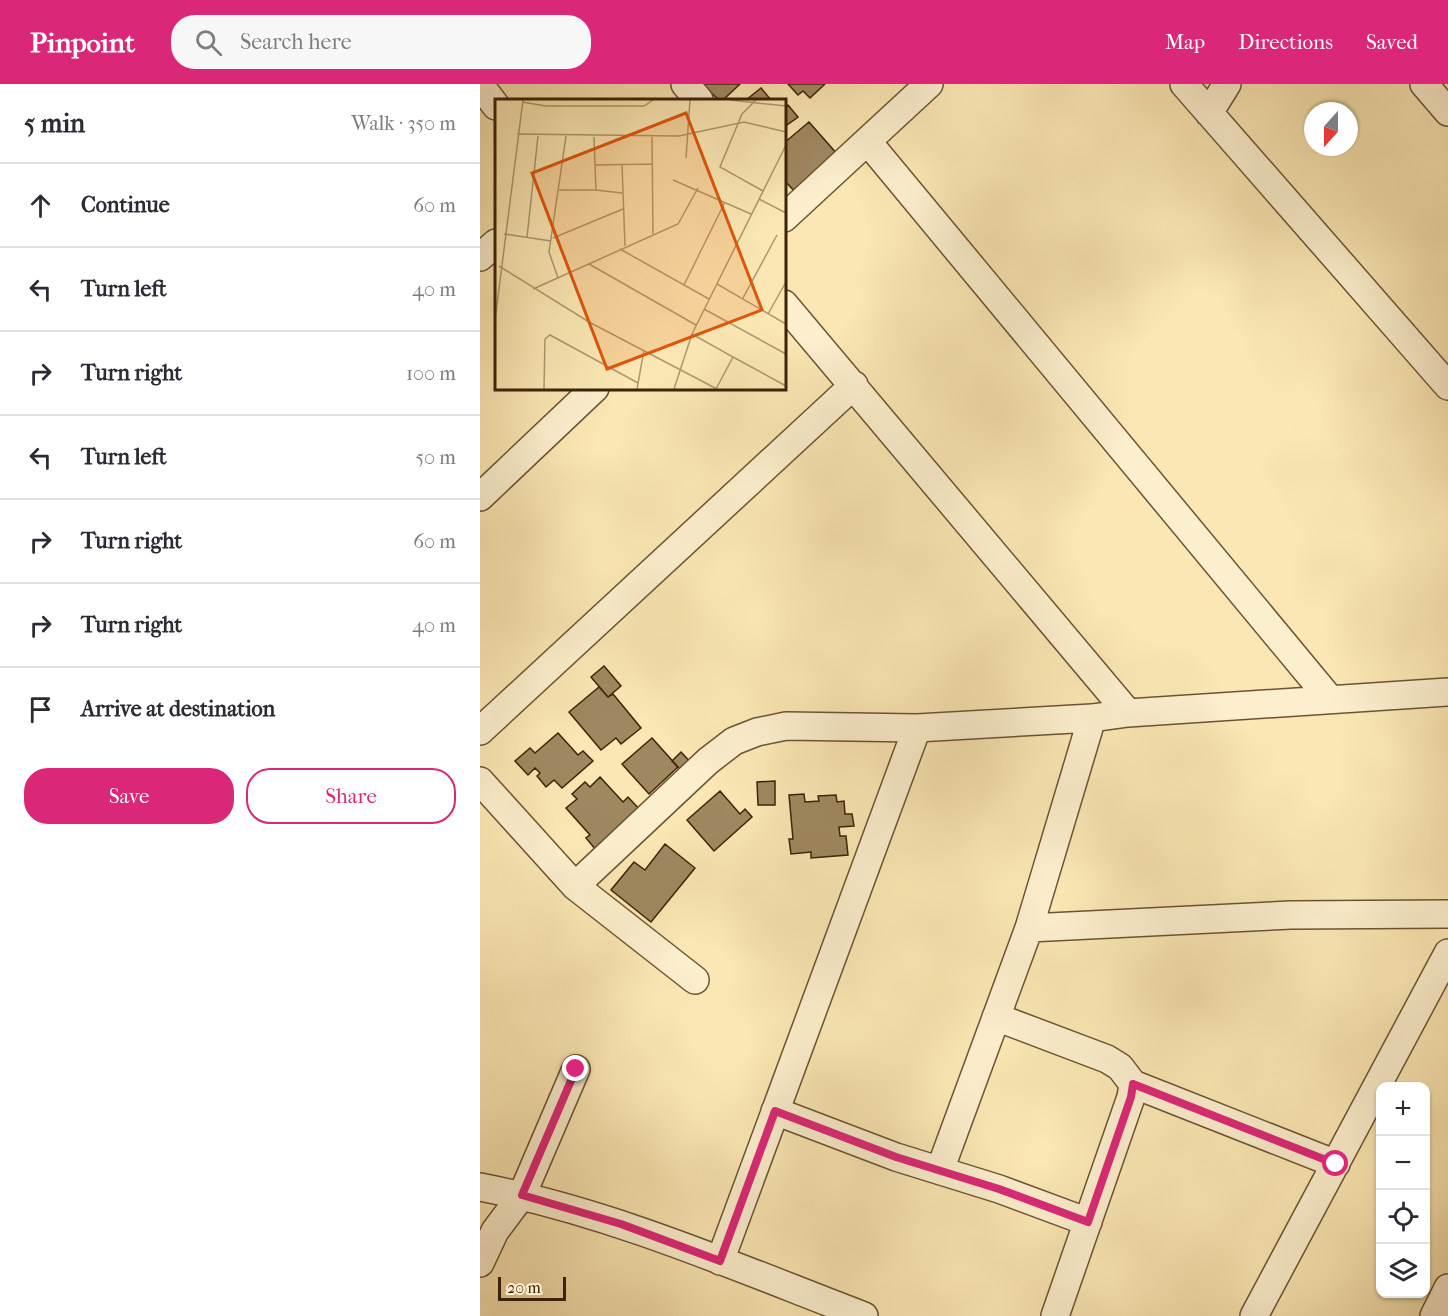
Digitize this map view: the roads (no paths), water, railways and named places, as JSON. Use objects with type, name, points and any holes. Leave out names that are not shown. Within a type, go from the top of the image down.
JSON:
[{"type":"street","points":[[685,84],[698,99]]},
{"type":"street","points":[[1184,84],[1448,386]]},
{"type":"street","points":[[1209,112],[1227,84]]},
{"type":"street","points":[[1424,84],[1448,112]]},
{"type":"street","points":[[480,85],[495,105]]},
{"type":"street","points":[[787,211],[868,142],[914,90]]},
{"type":"street","points":[[868,142],[1329,698]]},
{"type":"street","points":[[480,257],[495,244]]},
{"type":"street","points":[[786,306],[1128,713]]},
{"type":"street","points":[[480,731],[854,386]]},
{"type":"street","points":[[480,497],[593,390]]},
{"type":"street","points":[[575,886],[708,761],[734,741],[757,732],[786,726],[917,728],[1092,718],[1128,713],[1329,698],[1448,692]]},
{"type":"street","points":[[939,1170],[1029,928],[1092,718]]},
{"type":"street","points":[[720,1261],[917,728]]},
{"type":"street","points":[[480,781],[575,886],[695,980]]},
{"type":"street","points":[[1029,928],[1291,915],[1448,914]]},
{"type":"street","points":[[1254,1316],[1448,953]]},
{"type":"street","points":[[996,1017],[1107,1059],[1120,1067],[1133,1084],[1336,1164]]},
{"type":"street","points":[[480,1263],[495,1231],[522,1195],[576,1069]]},
{"type":"street","points":[[1055,1316],[1131,1097],[1133,1084]]},
{"type":"street","points":[[775,1111],[896,1157],[1088,1222]]},
{"type":"street","points":[[480,1187],[522,1195],[621,1224],[864,1316]]},
{"type":"street","points":[[1434,1316],[1448,1288]]}]
